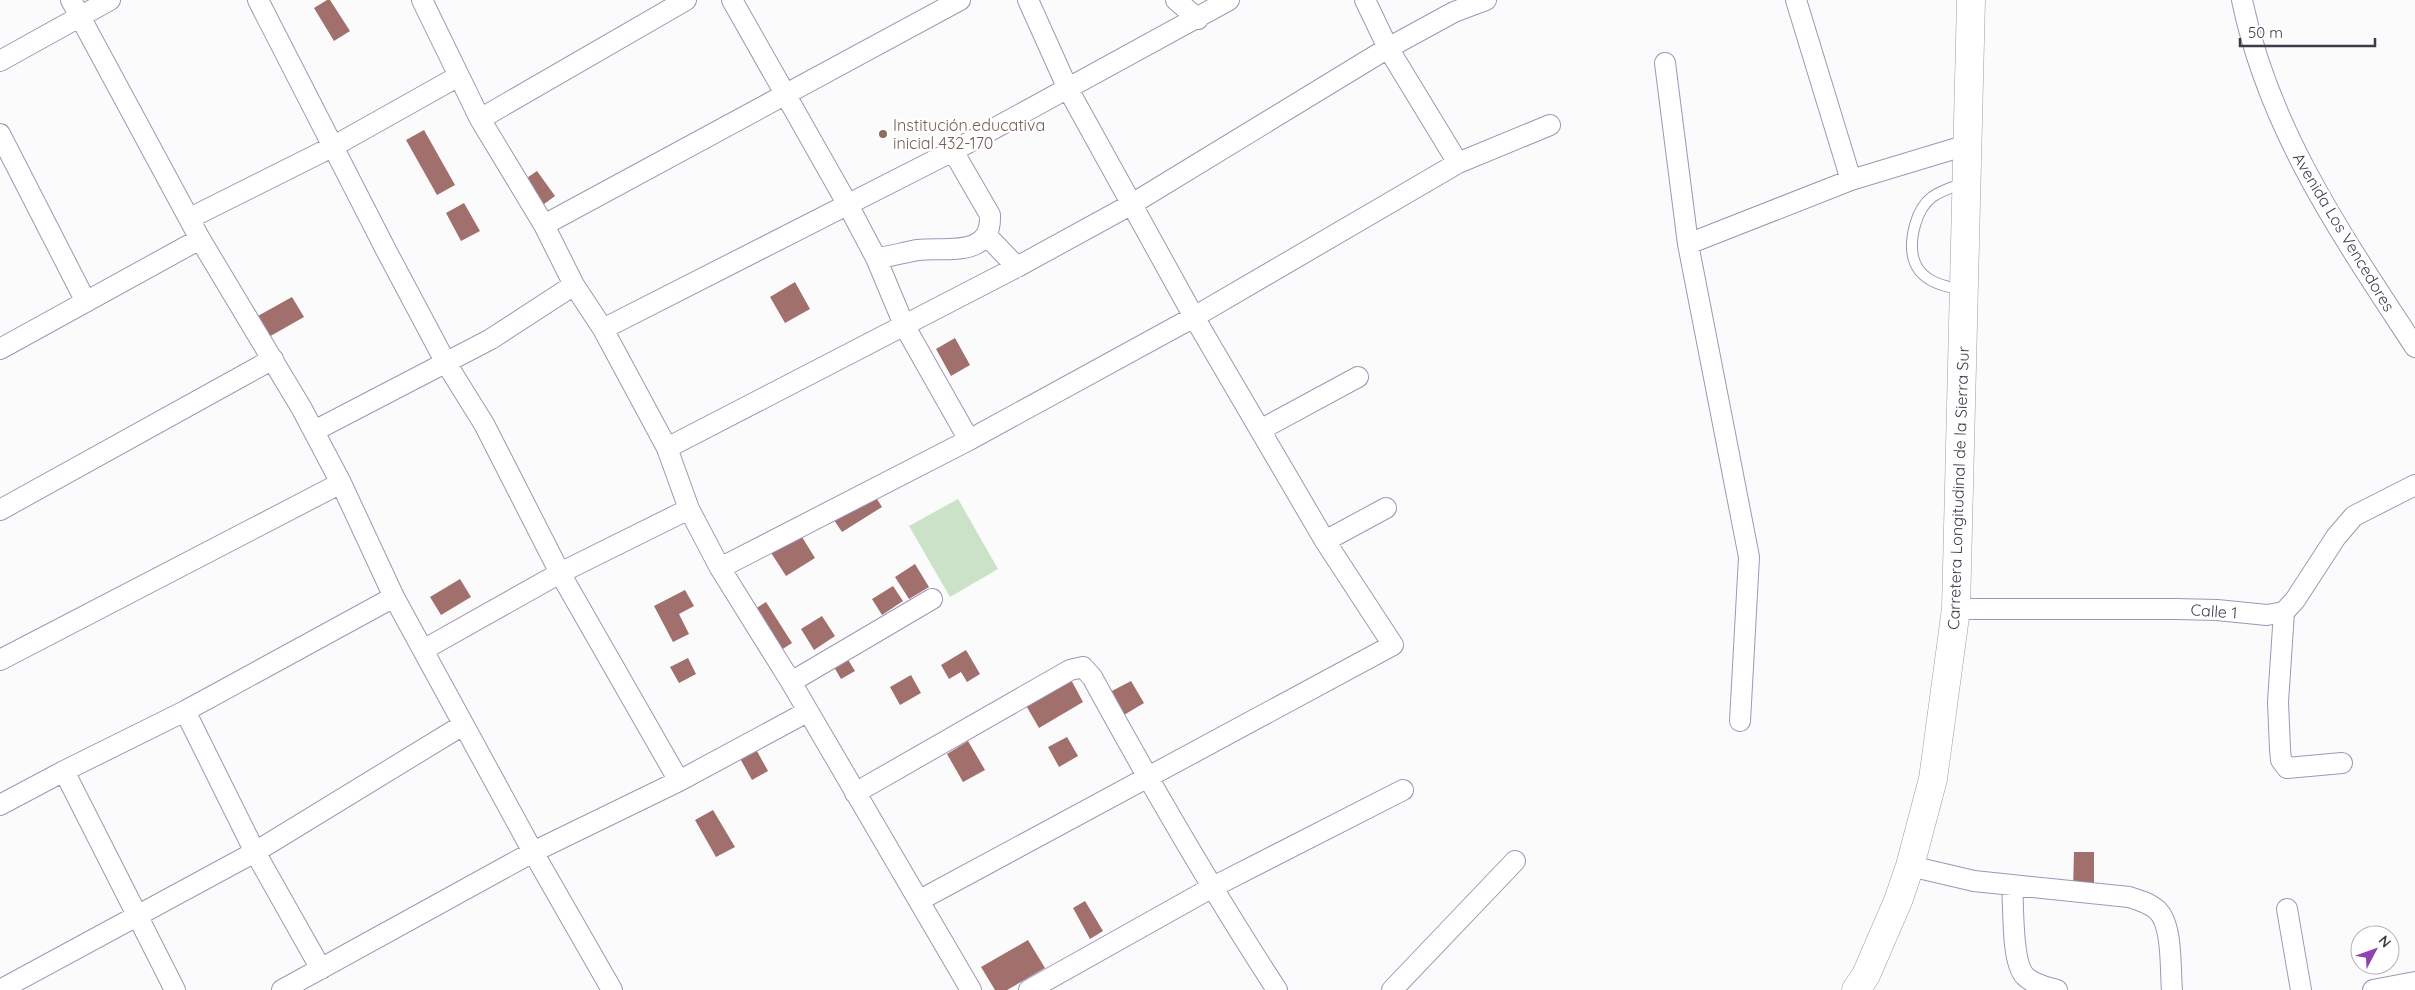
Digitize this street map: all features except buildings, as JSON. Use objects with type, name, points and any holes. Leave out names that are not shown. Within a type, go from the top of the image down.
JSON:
[{"type":"highway","name":"Carretera Longitudinal de la Sierra Sur","points":[[1856,990],[1866,975],[1898,901],[1910,866],[1933,779],[1956,609],[1971,0]]},
{"type":"street","points":[[0,61],[75,8],[110,0]]},
{"type":"street","points":[[258,0],[446,363],[484,424],[560,573],[679,781]]},
{"type":"street","points":[[422,0],[457,77],[480,119],[544,224],[574,284],[603,329],[667,448],[689,508],[720,568],[920,900],[971,990]]},
{"type":"street","points":[[480,119],[686,0]]},
{"type":"street","points":[[732,0],[848,205],[876,258],[904,325],[969,440]]},
{"type":"street","points":[[544,224],[785,96],[960,0]]},
{"type":"street","points":[[920,900],[1393,645],[1325,542],[1194,317],[1068,89],[1028,0]]},
{"type":"street","points":[[1176,0],[1198,19]]},
{"type":"street","points":[[603,329],[953,151],[1198,19],[1229,0]]},
{"type":"street","points":[[1365,0],[1388,48],[1458,163]]},
{"type":"street","points":[[667,448],[1017,267],[1132,204],[1388,48],[1454,12],[1486,0]]},
{"type":"street","points":[[1796,0],[1851,180]]},
{"type":"street","name":"Avenida Los Vencedores","points":[[2242,0],[2258,66],[2276,112],[2300,163],[2347,244],[2415,347]]},
{"type":"street","points":[[75,8],[200,239],[273,359],[314,431],[341,482],[394,596],[533,852],[612,990]]},
{"type":"street","points":[[1665,64],[1688,244],[1749,557],[1740,721]]},
{"type":"street","points":[[190,218],[334,146],[457,77]]},
{"type":"street","points":[[720,568],[969,440],[1194,317],[1458,163],[1550,125]]},
{"type":"street","points":[[0,134],[86,302]]},
{"type":"street","points":[[1688,244],[1851,180],[1968,145]]},
{"type":"street","points":[[876,258],[919,250],[958,250],[974,246],[986,236],[991,226],[990,215],[953,151]]},
{"type":"street","points":[[986,236],[1017,267]]},
{"type":"street","points":[[0,349],[200,239]]},
{"type":"street","points":[[314,431],[491,339],[574,284]]},
{"type":"street","points":[[0,510],[273,359]]},
{"type":"street","points":[[1260,430],[1358,377]]},
{"type":"street","points":[[0,660],[341,482]]},
{"type":"street","points":[[2342,763],[2287,768],[2281,760],[2278,702],[2284,612],[2295,600],[2336,536],[2354,516],[2415,485]]},
{"type":"street","points":[[423,650],[560,573],[689,508]]},
{"type":"street","points":[[1325,542],[1386,508]]},
{"type":"street","points":[[0,805],[64,771],[185,712],[394,596]]},
{"type":"street","points":[[790,682],[932,598]]},
{"type":"street","name":"Calle 1","points":[[1956,609],[2176,609],[2216,610],[2267,616],[2284,612]]},
{"type":"street","points":[[854,793],[1070,670],[1083,667],[1092,677],[1147,778],[1211,888],[1277,990]]},
{"type":"street","points":[[185,712],[255,852],[321,969]]},
{"type":"street","points":[[282,990],[533,852],[679,781],[807,712]]},
{"type":"street","points":[[0,990],[135,915],[255,852],[463,724]]},
{"type":"street","points":[[64,771],[135,915],[175,990]]},
{"type":"street","points":[[1029,990],[1211,888],[1403,790]]},
{"type":"street","points":[[1392,990],[1515,861]]},
{"type":"street","points":[[1910,866],[1974,881],[2128,897],[2146,903],[2158,910],[2166,923],[2172,990]]},
{"type":"street","points":[[2012,885],[2018,963],[2025,976],[2038,985],[2058,990]]},
{"type":"street","points":[[2287,909],[2301,990]]},
{"type":"street","points":[[2373,990],[2415,982]]},
{"type":"lane","points":[[1965,290],[1942,287],[1924,276],[1912,258],[1912,234],[1918,212],[1931,197],[1946,189],[1967,182]]},
{"type":"green space","points":[[958,499],[998,569],[950,597],[909,526]]},
{"type":"place","name":"Institución educativa inicial 432-170","points":[[883,134]]}]
